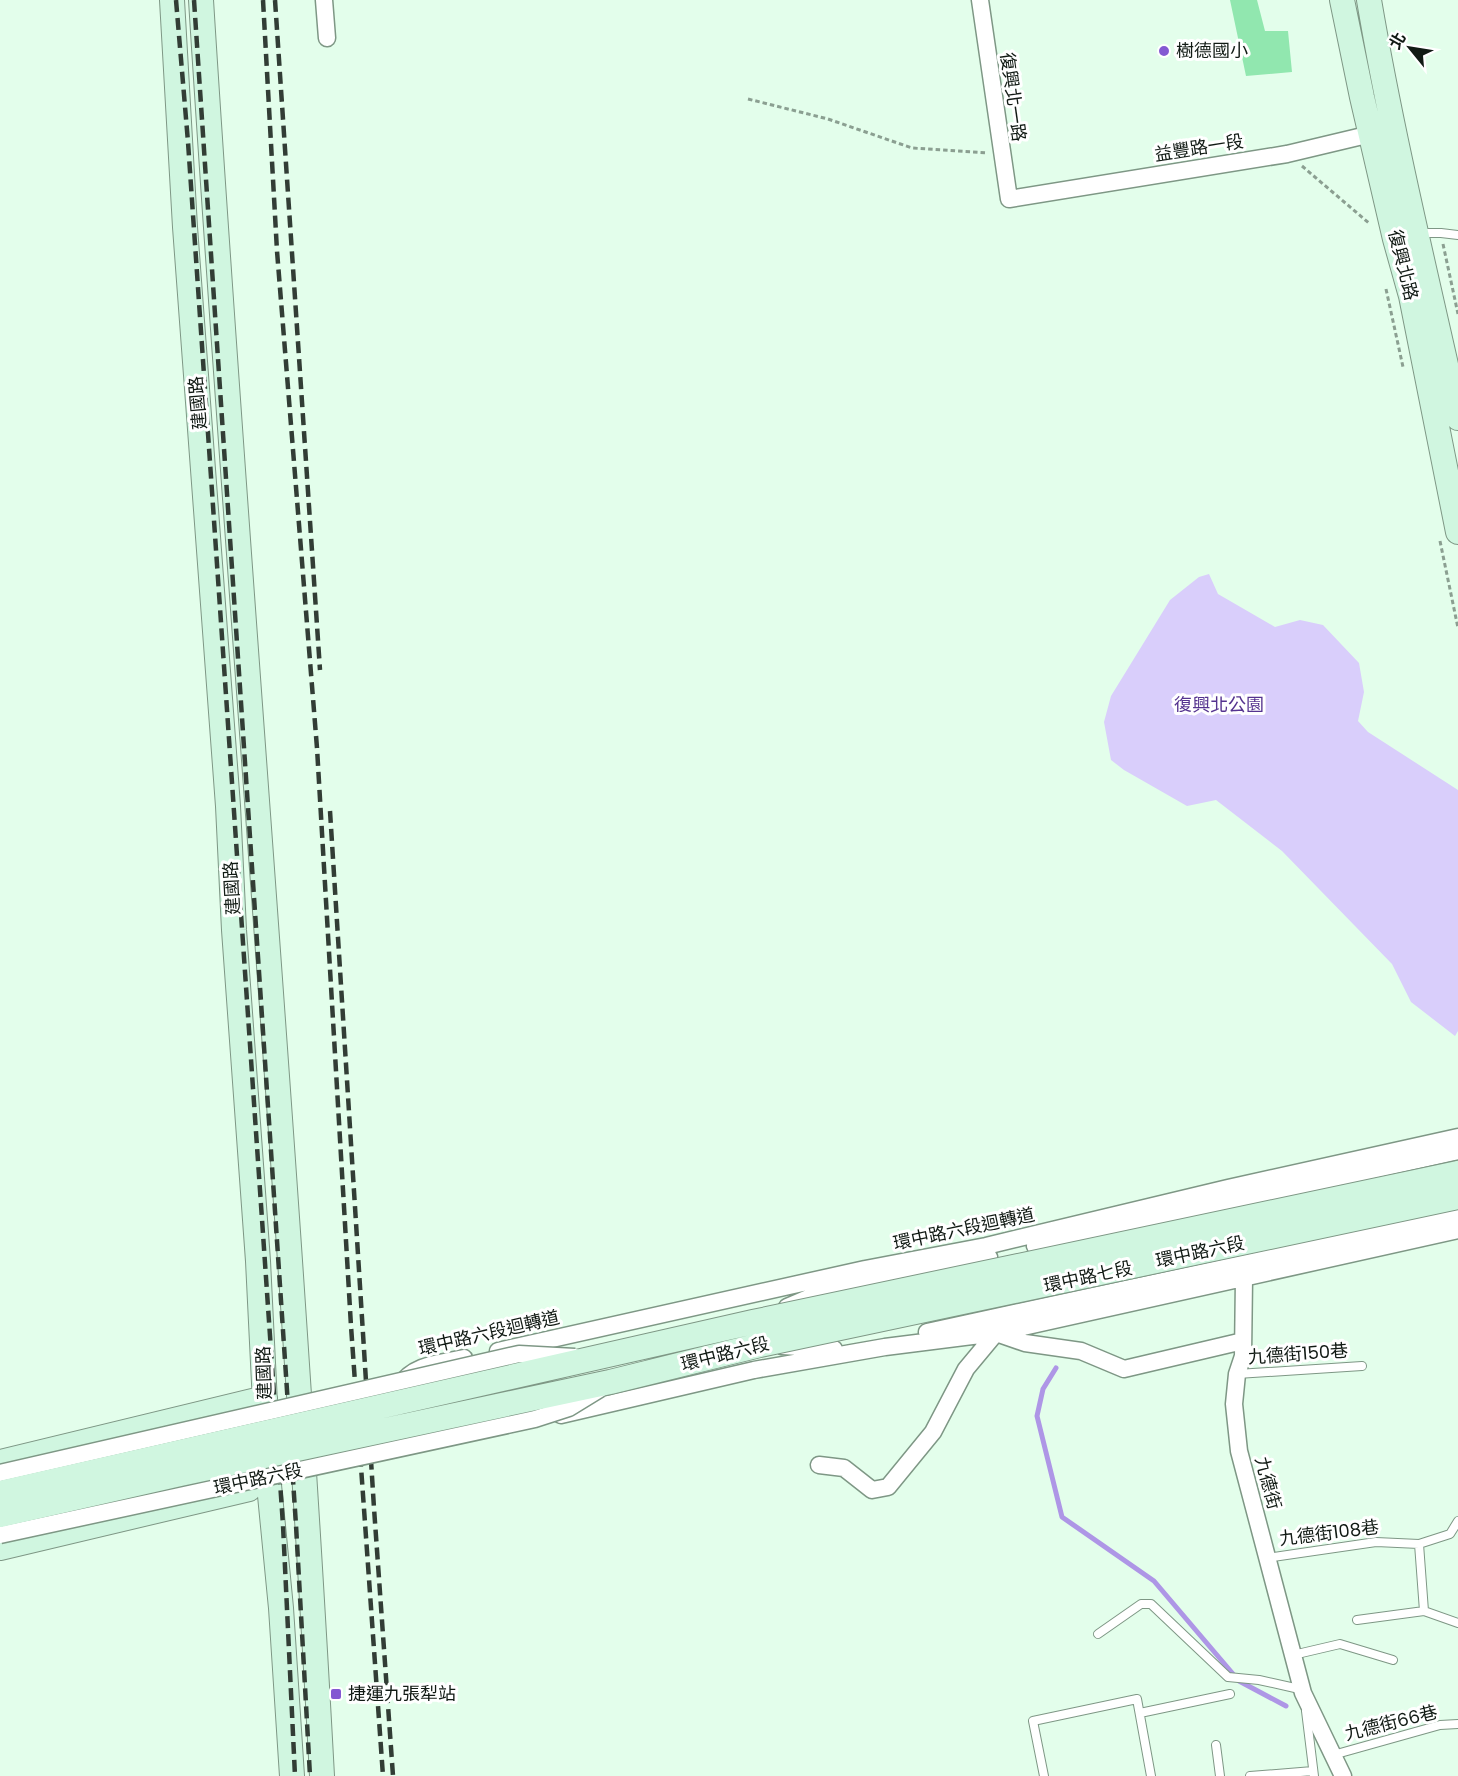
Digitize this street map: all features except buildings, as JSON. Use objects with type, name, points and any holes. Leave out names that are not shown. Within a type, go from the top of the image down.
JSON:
[{"type":"street","name":"建國路","points":[[172,0],[185,235],[228,806],[269,1485],[281,1608],[292,1776]]},
{"type":"street","name":"建國路","points":[[201,0],[223,340],[262,847],[322,1776]]},
{"type":"street","points":[[324,0],[327,38]]},
{"type":"street","name":"復興北一路","points":[[980,0],[1009,199]]},
{"type":"street","name":"復興北路","points":[[1342,0],[1383,135],[1405,236],[1458,418]]},
{"type":"street","name":"復興北路","points":[[1369,0],[1383,135]]},
{"type":"street","name":"益豐路一段","points":[[1009,199],[1383,135]]},
{"type":"street","name":"復興北路","points":[[1405,236],[1411,296],[1448,535]]},
{"type":"street","points":[[1229,1195],[1458,1137]]},
{"type":"street","name":"環中路六段","points":[[753,1322],[808,1298],[867,1277],[986,1252],[1229,1195],[1458,1151]]},
{"type":"street","name":"環中路六段","points":[[0,1473],[519,1354],[591,1359],[753,1322],[1458,1173]]},
{"type":"street","name":"九德街","points":[[1229,1195],[1243,1271],[1243,1356],[1237,1374],[1234,1404],[1239,1451],[1303,1693],[1342,1776]]},
{"type":"street","name":"環中路六段","points":[[0,1535],[535,1419],[569,1408],[610,1382],[760,1345],[1458,1197]]},
{"type":"street","name":"環中路七段","points":[[760,1345],[832,1349],[884,1344],[996,1325],[1243,1271],[1458,1217]]},
{"type":"street","points":[[1243,1271],[1458,1230]]},
{"type":"street","points":[[819,1465],[844,1468],[872,1490],[888,1487],[933,1432],[966,1369],[996,1325],[986,1252]]},
{"type":"street","points":[[867,1277],[884,1344]]},
{"type":"street","name":"環中路六段迴轉道","points":[[867,1277],[416,1369],[403,1380],[398,1389],[406,1444],[416,1450],[425,1451],[655,1392],[884,1344]]},
{"type":"street","points":[[996,1325],[1025,1343],[1081,1350],[1124,1369],[1243,1341]]},
{"type":"street","points":[[0,1493],[591,1359]]},
{"type":"street","points":[[0,1515],[610,1382]]},
{"type":"street","points":[[0,1462],[265,1398]]},
{"type":"street","name":"環中路六段","points":[[0,1548],[269,1485]]},
{"type":"lane","points":[[1405,236],[1441,233],[1458,236]]},
{"type":"lane","name":"九德街150巷","points":[[1237,1374],[1362,1366]]},
{"type":"lane","name":"九德街108巷","points":[[1267,1558],[1376,1542],[1419,1544],[1450,1534],[1458,1521]]},
{"type":"lane","points":[[1419,1544],[1424,1611]]},
{"type":"lane","points":[[1098,1634],[1141,1604],[1151,1604],[1228,1677],[1259,1680],[1295,1688],[1303,1693],[1313,1773],[1250,1776]]},
{"type":"lane","points":[[1358,1620],[1424,1611],[1458,1623]]},
{"type":"lane","points":[[1293,1655],[1340,1644],[1393,1660]]},
{"type":"lane","points":[[1140,1713],[1230,1694]]},
{"type":"lane","points":[[1044,1776],[1033,1721],[1137,1699],[1151,1776]]},
{"type":"lane","name":"九德街66巷","points":[[1333,1755],[1440,1725],[1458,1724]]},
{"type":"lane","points":[[1216,1745],[1220,1776]]},
{"type":"path","points":[[748,99],[828,119],[912,148],[1001,153]]},
{"type":"path","points":[[1287,153],[1373,227],[1371,217]]},
{"type":"path","points":[[1441,233],[1458,314]]},
{"type":"path","points":[[1386,285],[1405,377]]},
{"type":"path","points":[[1448,535],[1458,628]]},
{"type":"green space","name":"復興北公園","points":[[1209,574],[1218,594],[1275,627],[1300,620],[1323,625],[1359,663],[1364,692],[1358,721],[1368,732],[1458,790],[1458,1031],[1455,1036],[1411,1002],[1392,964],[1282,851],[1216,800],[1187,806],[1124,770],[1111,760],[1104,722],[1111,696],[1170,600],[1199,577]]},
{"type":"waterway","points":[[1056,1368],[1043,1389],[1037,1416],[1062,1517],[1154,1581],[1239,1681],[1286,1706]]},
{"type":"railway","points":[[176,0],[188,142],[283,1525],[295,1776]]},
{"type":"railway","points":[[194,0],[296,1525],[310,1776]]},
{"type":"railway","points":[[263,0],[277,251],[317,748],[351,1326],[383,1776]]},
{"type":"railway","points":[[275,0],[320,670]]},
{"type":"railway","points":[[330,811],[393,1776]]},
{"type":"place","name":"樹德國小","points":[[1164,51]]},
{"type":"place","name":"捷運九張犁站","points":[[336,1694]]}]
